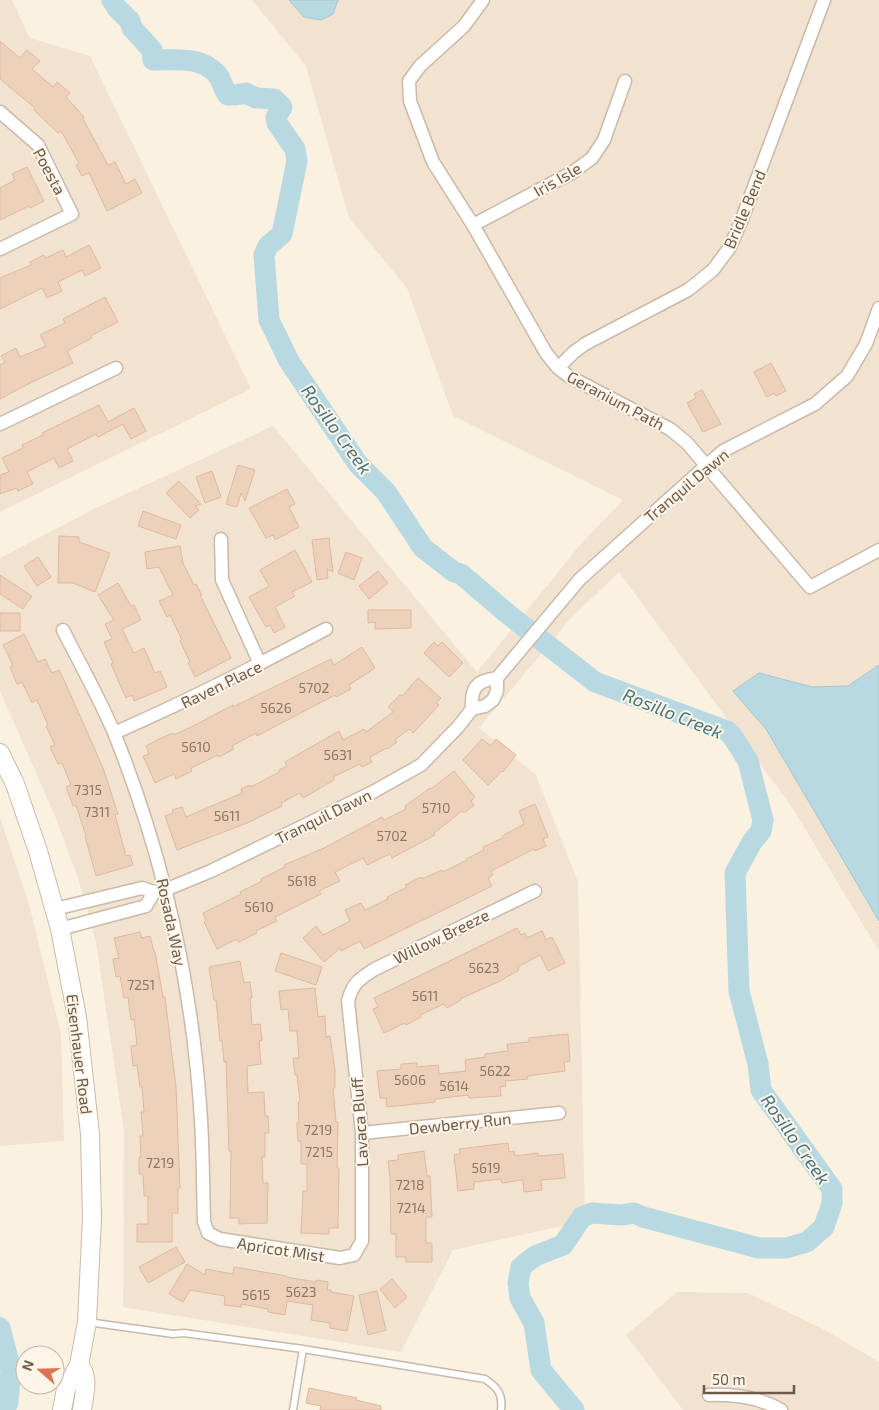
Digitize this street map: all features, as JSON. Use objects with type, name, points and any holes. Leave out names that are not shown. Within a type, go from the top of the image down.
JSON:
[{"type":"main road","name":"Eisenhauer Road","points":[[0,753],[15,784],[38,851],[60,929],[77,1017],[90,1134],[92,1218],[87,1322],[79,1365],[66,1389],[62,1410]]},
{"type":"main road","name":"Eisenhauer Road","points":[[79,1365],[84,1371],[86,1390],[82,1410]]},
{"type":"main road","points":[[66,1389],[73,1395],[73,1410]]},
{"type":"street","name":"Geranium Path","points":[[483,0],[464,26],[420,66],[409,82],[410,100],[433,162],[473,225],[546,353],[558,368],[570,377],[670,429],[687,442],[810,587],[879,550]]},
{"type":"street","name":"Bridle Bend","points":[[558,368],[574,352],[586,344],[688,290],[713,270],[730,247],[824,0]]},
{"type":"street","name":"Iris Isle","points":[[473,225],[573,172],[592,158],[604,140],[625,82]]},
{"type":"street","name":"Poesta","points":[[0,112],[38,145],[72,214],[0,249]]},
{"type":"street","name":"Tranquil Dawn","points":[[60,929],[146,906],[160,891],[211,871],[345,806],[421,765],[458,727],[472,709],[472,695],[475,687],[483,681],[496,678],[571,588],[644,519],[723,451],[815,404],[847,376],[866,344],[879,308]]},
{"type":"street","points":[[0,424],[116,368]]},
{"type":"street","points":[[221,539],[222,580],[260,664]]},
{"type":"street","name":"Raven Place","points":[[114,733],[163,712],[326,629]]},
{"type":"street","name":"Rosada Way","points":[[63,630],[114,733],[139,800],[160,891],[172,916],[190,1012],[201,1120],[204,1222],[208,1233]]},
{"type":"street","name":"Tranquil Dawn","points":[[472,709],[485,706],[493,700],[497,692],[496,678]]},
{"type":"street","name":"Tranquil Dawn","points":[[54,909],[142,888],[160,891]]},
{"type":"street","name":"Willow Breeze","points":[[352,987],[373,970],[535,890]]},
{"type":"street","name":"Lavaca Bluff","points":[[352,987],[348,1001],[362,1133],[362,1242],[354,1255]]},
{"type":"street","name":"Dewberry Run","points":[[362,1133],[559,1113]]},
{"type":"street","name":"Apricot Mist","points":[[208,1233],[220,1238],[340,1258],[354,1255]]},
{"type":"street","points":[[709,1395],[746,1396],[781,1410]]},
{"type":"lane","points":[[87,1322],[173,1334],[184,1332],[303,1349],[484,1379],[498,1390],[503,1399],[501,1410]]},
{"type":"lane","points":[[293,1410],[303,1349]]},
{"type":"shaded area","points":[[0,0],[12,0],[30,38],[90,56],[251,389],[0,512]]},
{"type":"shaded area","points":[[252,0],[879,0],[879,951],[792,807],[619,572],[570,619],[479,728],[536,775],[578,882],[585,1221],[453,1250],[401,1352],[123,1307],[124,1131],[96,942],[78,878],[55,816],[0,691],[0,558],[96,508],[273,426],[477,672],[580,545],[623,500],[453,416],[407,288],[349,218],[306,66]]},
{"type":"shaded area","points":[[0,818],[29,904],[61,1034],[64,1141],[0,1146]]},
{"type":"shaded area","points":[[677,1292],[748,1293],[823,1329],[879,1362],[879,1410],[683,1410],[626,1335]]},
{"type":"water","points":[[289,0],[338,0],[333,14],[321,20],[304,17]]},
{"type":"water","points":[[879,665],[879,921],[766,729],[733,691],[759,673],[812,687],[848,686]]},
{"type":"building","points":[[0,41],[20,58],[27,50],[40,61],[32,69],[53,87],[57,82],[70,93],[66,97],[84,117],[83,119],[108,165],[115,162],[126,184],[135,179],[142,193],[107,211],[89,173],[82,176],[76,165],[79,163],[61,131],[58,133],[34,110],[35,108],[0,79]]},
{"type":"building","points":[[27,167],[44,201],[0,220],[0,188],[15,180],[12,174]]},
{"type":"building","points":[[89,245],[101,268],[85,276],[82,270],[58,282],[62,291],[47,298],[42,288],[0,309],[0,278],[31,265],[30,262],[44,255],[46,258],[63,250],[66,257]]},
{"type":"building","points":[[105,297],[118,322],[90,336],[92,338],[67,351],[73,363],[0,399],[0,365],[5,362],[1,356],[16,348],[20,357],[46,346],[40,335],[65,323],[63,319]]},
{"type":"building","points":[[771,363],[786,391],[776,396],[774,393],[767,397],[754,372]]},
{"type":"building","points":[[702,390],[721,424],[703,432],[687,403],[696,398],[694,394]]},
{"type":"building","points":[[99,405],[108,422],[134,408],[146,431],[131,439],[123,424],[98,437],[96,434],[67,449],[73,461],[59,468],[54,458],[27,472],[33,484],[18,491],[17,488],[0,494],[0,475],[9,472],[2,458],[23,448],[22,445],[43,435],[42,433]]},
{"type":"building","points":[[238,465],[255,470],[245,501],[241,493],[237,507],[226,504]]},
{"type":"building","points":[[212,471],[221,497],[205,503],[196,477]]},
{"type":"building","points":[[179,481],[201,504],[195,506],[199,510],[190,518],[166,493]]},
{"type":"building","points":[[287,489],[295,504],[289,507],[299,527],[275,540],[273,535],[266,538],[249,508]]},
{"type":"building","points":[[143,511],[181,525],[176,539],[138,526]]},
{"type":"building","points":[[59,536],[79,537],[79,542],[110,553],[95,592],[73,583],[58,583]]},
{"type":"building","points":[[329,538],[333,572],[327,569],[328,578],[317,580],[312,540]]},
{"type":"building","points":[[180,546],[183,563],[194,585],[196,584],[202,595],[200,595],[231,658],[195,677],[180,641],[182,640],[170,615],[167,617],[159,601],[173,595],[159,567],[147,569],[145,552]]},
{"type":"building","points":[[295,550],[312,582],[292,592],[295,596],[275,607],[285,627],[274,633],[270,625],[266,627],[249,597],[269,586],[260,570]]},
{"type":"building","points":[[346,552],[362,558],[354,580],[338,573]]},
{"type":"building","points":[[38,557],[51,577],[37,586],[24,566]]},
{"type":"building","points":[[378,571],[388,583],[369,599],[359,586]]},
{"type":"building","points":[[0,575],[32,596],[23,609],[0,594]]},
{"type":"building","points":[[118,583],[131,606],[134,605],[141,620],[122,629],[134,653],[144,648],[155,673],[160,671],[167,687],[134,701],[132,695],[126,698],[111,664],[113,663],[104,642],[112,639],[105,624],[114,620],[98,595]]},
{"type":"building","points":[[368,610],[411,610],[411,628],[375,629],[375,622],[368,623]]},
{"type":"building","points":[[0,613],[20,613],[20,631],[0,631]]},
{"type":"building","points":[[24,634],[38,662],[45,659],[52,673],[59,670],[65,682],[103,768],[118,814],[115,815],[126,856],[130,855],[133,865],[96,876],[76,805],[73,806],[66,787],[71,785],[62,763],[58,764],[50,747],[55,745],[46,726],[48,725],[37,700],[32,703],[22,682],[17,684],[10,667],[13,665],[3,645]]},
{"type":"building","points":[[434,642],[438,646],[442,642],[463,663],[449,677],[424,653]]},
{"type":"building","points":[[362,647],[375,668],[349,685],[351,689],[336,697],[335,695],[257,736],[256,733],[232,746],[234,749],[191,768],[192,771],[176,779],[174,774],[155,783],[143,756],[149,754],[146,746],[173,733],[174,735],[331,659],[334,665]]},
{"type":"building","points":[[418,678],[441,698],[436,703],[439,705],[413,733],[409,729],[395,740],[397,742],[388,749],[370,757],[372,762],[362,767],[360,764],[333,777],[334,780],[303,798],[300,793],[281,803],[282,806],[247,823],[177,850],[165,816],[173,813],[172,810],[182,807],[186,817],[242,793],[241,789],[250,785],[251,787],[279,772],[279,770],[287,766],[285,762],[339,731],[343,740],[364,729],[366,732],[393,712],[388,707],[400,695],[402,696]]},
{"type":"building","points":[[482,739],[491,746],[496,739],[516,755],[503,772],[488,785],[463,760]]},
{"type":"building","points":[[454,771],[475,797],[471,801],[474,805],[464,813],[462,811],[434,833],[435,835],[392,858],[390,854],[367,865],[363,858],[335,872],[340,881],[319,891],[321,894],[275,917],[277,921],[256,931],[257,933],[239,942],[237,939],[217,949],[204,922],[206,920],[203,913],[241,894],[240,892],[262,881],[261,879],[285,867],[284,865],[324,848],[382,817],[384,820],[406,809],[405,806]]},
{"type":"building","points":[[535,804],[548,837],[543,839],[546,846],[535,851],[534,849],[491,871],[493,875],[488,878],[492,886],[364,949],[360,941],[341,951],[340,948],[324,962],[303,938],[316,926],[323,935],[350,921],[345,910],[361,903],[365,910],[388,899],[387,897],[407,887],[405,885],[421,877],[422,879],[442,870],[443,872],[467,860],[484,850],[483,847],[503,838],[502,836],[524,824],[519,811]]},
{"type":"building","points":[[517,928],[521,935],[525,933],[527,938],[542,931],[546,940],[552,937],[565,963],[548,971],[540,955],[518,967],[519,970],[500,981],[460,999],[447,1008],[444,1004],[420,1015],[421,1017],[406,1025],[405,1023],[384,1033],[373,1009],[378,1007],[374,998]]},
{"type":"building","points":[[140,932],[142,938],[150,936],[155,952],[163,997],[165,997],[176,1088],[180,1188],[178,1188],[178,1213],[172,1213],[172,1242],[137,1242],[137,1224],[148,1224],[148,1196],[144,1196],[143,1174],[139,1174],[139,1157],[141,1157],[140,1136],[143,1136],[141,1112],[144,1112],[142,1087],[140,1087],[137,1065],[133,1066],[131,1046],[137,1045],[134,1019],[131,1020],[128,997],[124,998],[120,976],[116,977],[113,959],[119,958],[114,938]]},
{"type":"building","points":[[281,953],[322,967],[316,985],[275,971]]},
{"type":"building","points":[[240,961],[244,983],[250,982],[252,1025],[260,1024],[262,1040],[259,1041],[261,1064],[247,1066],[248,1093],[264,1092],[265,1116],[268,1116],[269,1133],[265,1133],[265,1157],[262,1157],[263,1183],[268,1183],[267,1223],[239,1224],[239,1218],[230,1218],[231,1151],[229,1151],[226,1061],[224,1062],[222,1041],[220,1041],[216,1000],[214,1000],[209,967]]},
{"type":"building","points":[[315,988],[318,1017],[325,1016],[326,1037],[330,1036],[335,1071],[335,1088],[333,1088],[336,1122],[338,1122],[338,1228],[329,1228],[329,1234],[301,1233],[303,1191],[307,1191],[307,1164],[301,1164],[301,1141],[298,1141],[298,1102],[300,1102],[293,1058],[299,1058],[297,1031],[290,1031],[288,1009],[281,1010],[279,991]]},
{"type":"building","points":[[568,1034],[570,1061],[564,1062],[565,1071],[527,1076],[528,1079],[505,1081],[506,1086],[500,1087],[501,1096],[469,1098],[468,1095],[435,1099],[435,1102],[387,1107],[386,1098],[380,1098],[377,1071],[401,1069],[401,1064],[417,1063],[417,1067],[438,1065],[439,1074],[466,1071],[465,1060],[485,1057],[485,1054],[508,1051],[507,1044],[529,1042],[529,1038]]},
{"type":"building","points":[[508,1143],[509,1152],[514,1151],[515,1156],[538,1153],[538,1156],[563,1154],[565,1178],[541,1180],[542,1190],[524,1192],[523,1180],[502,1183],[501,1179],[474,1182],[474,1189],[458,1191],[454,1155],[460,1154],[459,1149]]},
{"type":"building","points":[[424,1151],[427,1176],[430,1176],[432,1217],[426,1217],[426,1243],[432,1243],[432,1262],[406,1262],[406,1257],[396,1257],[396,1234],[391,1234],[388,1161],[398,1160],[398,1155]]},
{"type":"building","points":[[176,1247],[185,1262],[148,1283],[139,1267]]},
{"type":"building","points":[[187,1264],[205,1275],[206,1269],[233,1274],[234,1267],[316,1282],[317,1280],[328,1282],[327,1290],[354,1296],[347,1331],[330,1328],[330,1323],[311,1320],[313,1305],[287,1301],[285,1315],[268,1312],[268,1309],[241,1304],[241,1307],[224,1305],[225,1296],[190,1290],[183,1302],[169,1294]]},
{"type":"building","points":[[392,1279],[407,1297],[395,1308],[380,1289]]},
{"type":"building","points":[[377,1291],[386,1330],[368,1335],[359,1295]]},
{"type":"building","points":[[309,1388],[357,1398],[356,1400],[381,1406],[381,1410],[320,1410],[321,1406],[306,1403]]},
{"type":"waterway","name":"Rosillo Creek","points":[[112,0],[130,21],[132,28],[152,50],[153,60],[188,60],[203,64],[217,74],[228,95],[246,93],[256,98],[274,99],[282,107],[276,117],[277,123],[295,149],[297,161],[282,234],[268,246],[264,255],[269,320],[289,361],[358,464],[386,492],[423,548],[454,572],[461,574],[509,615],[595,682],[727,731],[748,761],[763,820],[761,831],[752,842],[735,873],[739,991],[758,1064],[761,1090],[832,1189],[832,1203],[824,1227],[807,1242],[786,1248],[759,1248],[634,1213],[621,1215],[592,1213],[582,1217],[563,1245],[535,1256],[521,1267],[518,1283],[520,1298],[534,1323],[541,1370],[574,1410]]},
{"type":"waterway","points":[[0,1328],[11,1370],[8,1402],[5,1410]]}]
